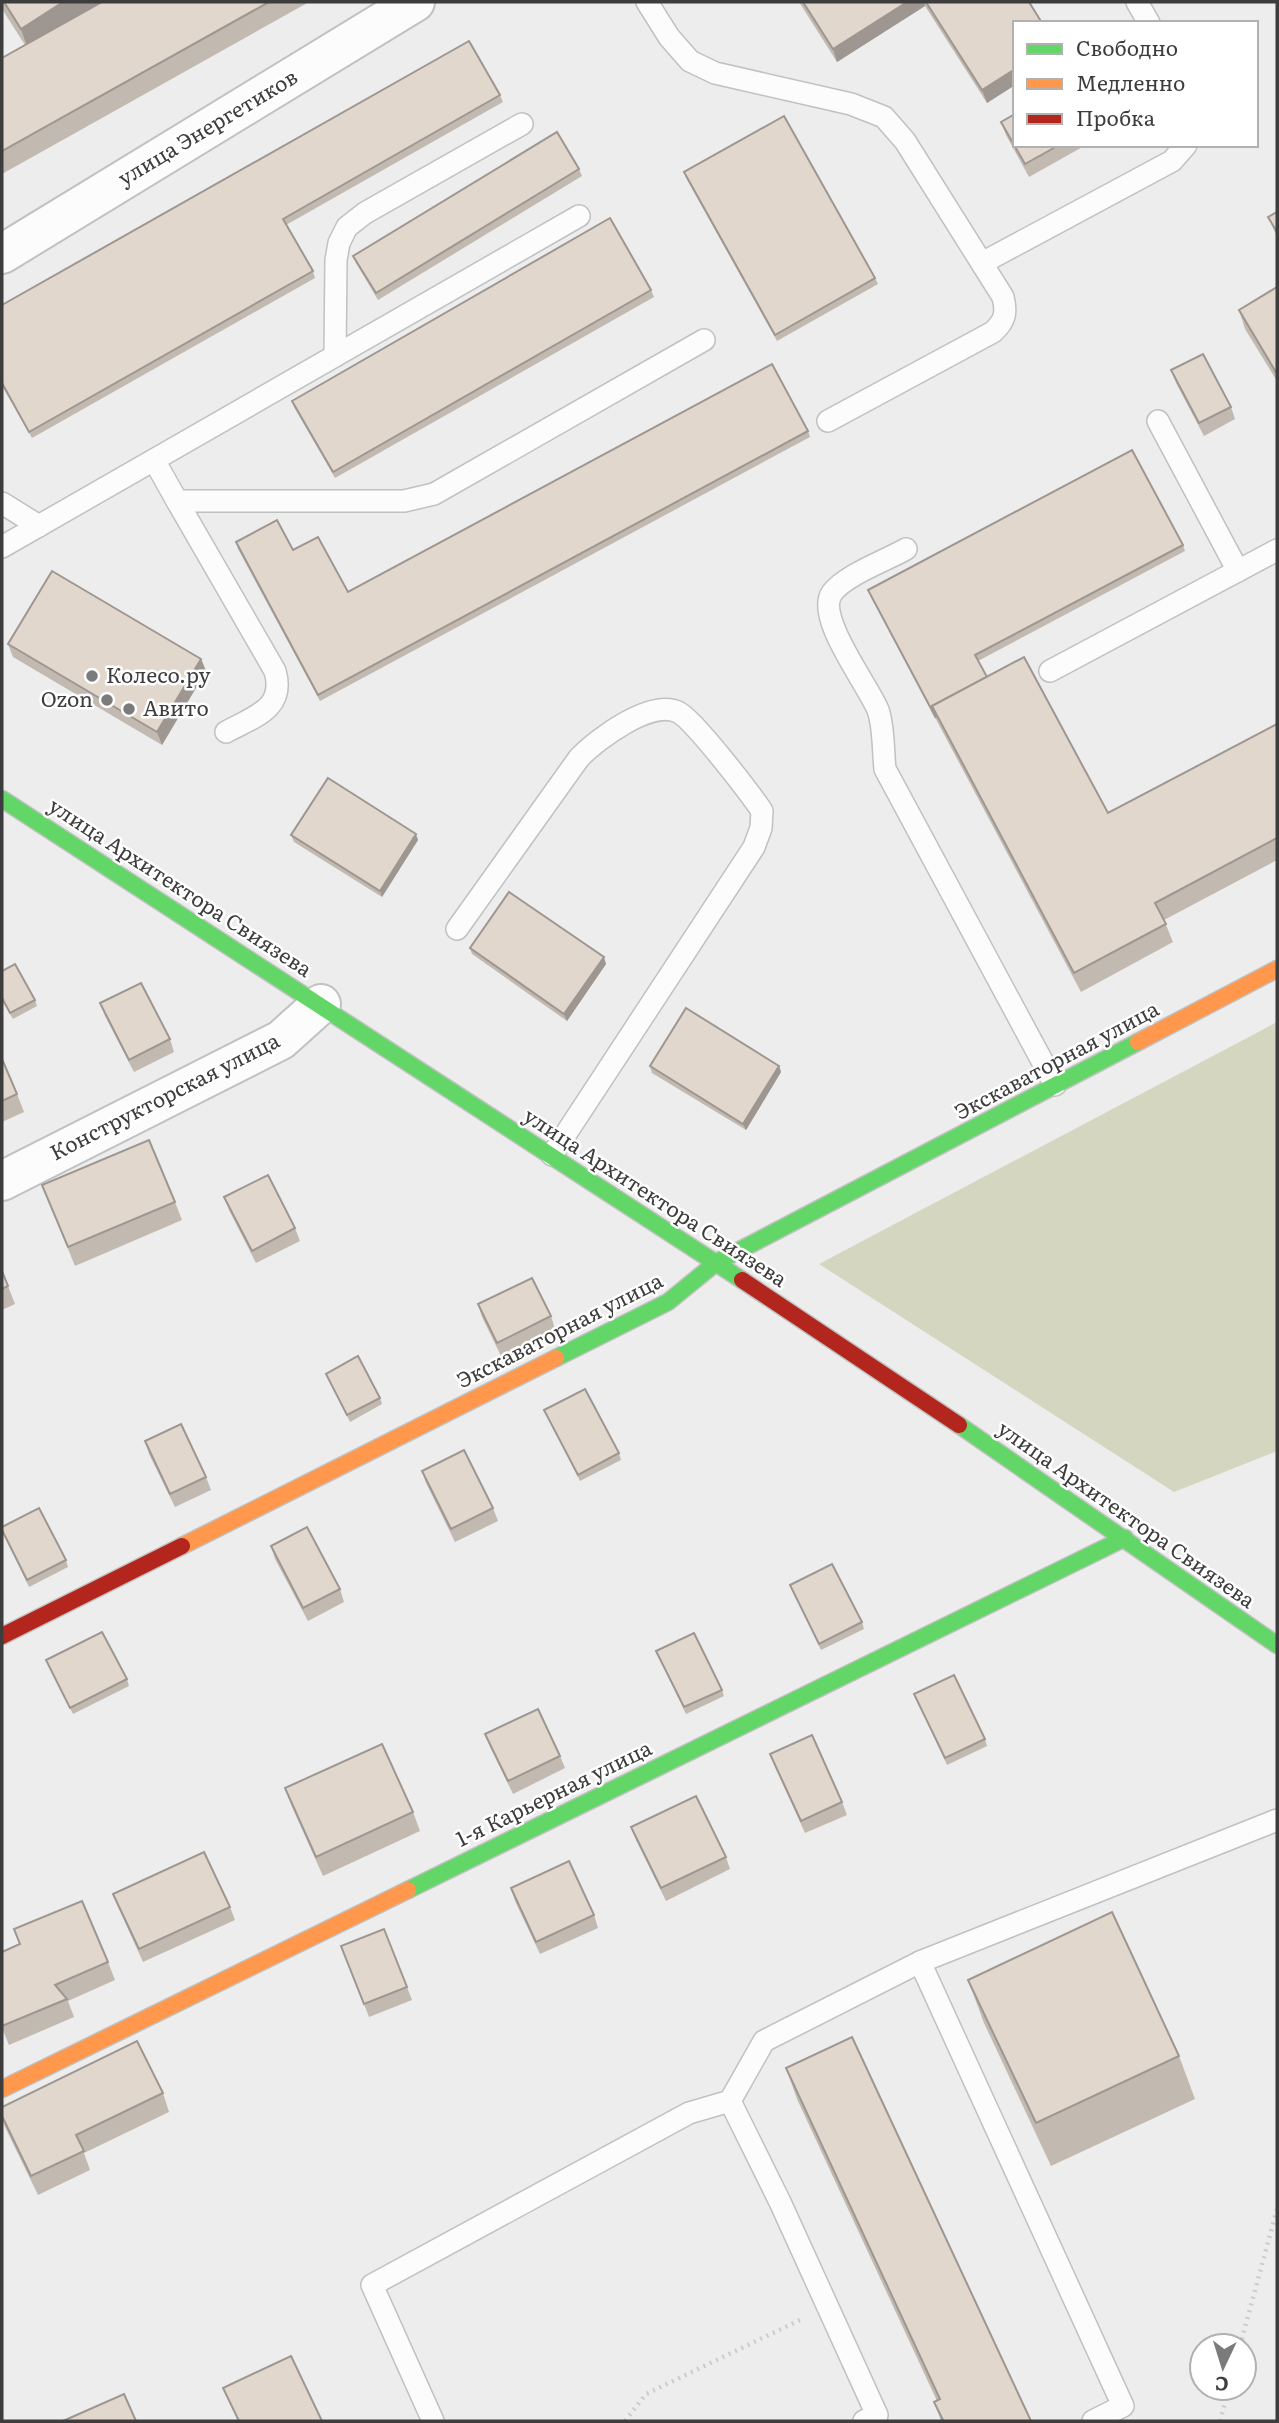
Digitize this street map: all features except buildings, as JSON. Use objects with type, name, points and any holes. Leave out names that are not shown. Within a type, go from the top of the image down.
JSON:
[{"type":"street","name":"улица Энергетиков","points":[[2,254],[415,2]]},
{"type":"street","name":"улица Архитектора Свиязева","points":[[2,799],[321,1003],[717,1262],[1125,1538],[1277,1645]]},
{"type":"street","name":"Экскаваторная улица","points":[[2,1636],[668,1302],[717,1262],[1277,969]]},
{"type":"street","name":"Конструкторская улица","points":[[2,1181],[281,1040],[321,1003]]},
{"type":"street","name":"1-я Карьерная улица","points":[[2,2089],[1125,1538]]},
{"type":"lane","points":[[647,2],[669,37],[690,61],[715,73],[851,104],[884,117],[905,141],[1003,297],[1006,309],[1004,322],[993,332],[828,421]]},
{"type":"lane","points":[[1137,2],[1148,21]]},
{"type":"lane","points":[[335,356],[336,260],[347,227],[365,213],[522,124]]},
{"type":"lane","points":[[982,263],[1172,161],[1184,147]]},
{"type":"lane","points":[[2,547],[579,216]]},
{"type":"lane","points":[[177,501],[404,501],[434,494],[704,340]]},
{"type":"lane","points":[[1158,421],[1238,571]]},
{"type":"lane","points":[[154,460],[275,671],[279,685],[276,699],[265,710],[226,733]]},
{"type":"lane","points":[[2,503],[39,526]]},
{"type":"lane","points":[[906,549],[843,583],[831,594],[828,608],[832,626],[879,712],[885,769],[1055,1085]]},
{"type":"lane","points":[[1050,671],[1277,550]]},
{"type":"lane","points":[[457,929],[579,758],[593,743],[651,711],[665,708],[687,719],[762,811],[761,828],[754,847],[552,1155]]},
{"type":"lane","points":[[433,2421],[372,2285],[688,2113],[730,2101],[764,2041],[920,1962],[1277,1820]]},
{"type":"lane","points":[[920,1962],[1124,2406],[1093,2421]]},
{"type":"lane","points":[[730,2101],[877,2415],[864,2421]]},
{"type":"path","points":[[1244,2332],[1277,2209]]},
{"type":"path","points":[[625,2421],[646,2395],[828,2307]]},
{"type":"path","points":[[1220,2421],[1225,2402]]},
{"type":"green space","points":[[1277,1022],[1277,1451],[1174,1492],[819,1264]]},
{"type":"traffic: fast","points":[[2,799],[742,1280]]},
{"type":"traffic: fast","points":[[556,1358],[668,1302],[717,1262],[1138,1042]]},
{"type":"traffic: fast","points":[[959,1425],[1277,1645]]},
{"type":"traffic: fast","points":[[408,1890],[1125,1538]]},
{"type":"traffic: slow","points":[[1138,1042],[1277,969]]},
{"type":"traffic: slow","points":[[182,1546],[556,1358]]},
{"type":"traffic: slow","points":[[2,2089],[408,1890]]},
{"type":"traffic: jam","points":[[742,1280],[959,1425]]},
{"type":"traffic: jam","points":[[2,1636],[182,1546]]},
{"type":"place","name":"Колесо.ру","points":[[92,676]]},
{"type":"place","name":"Ozon","points":[[107,700]]},
{"type":"place","name":"Авито","points":[[129,709]]}]
